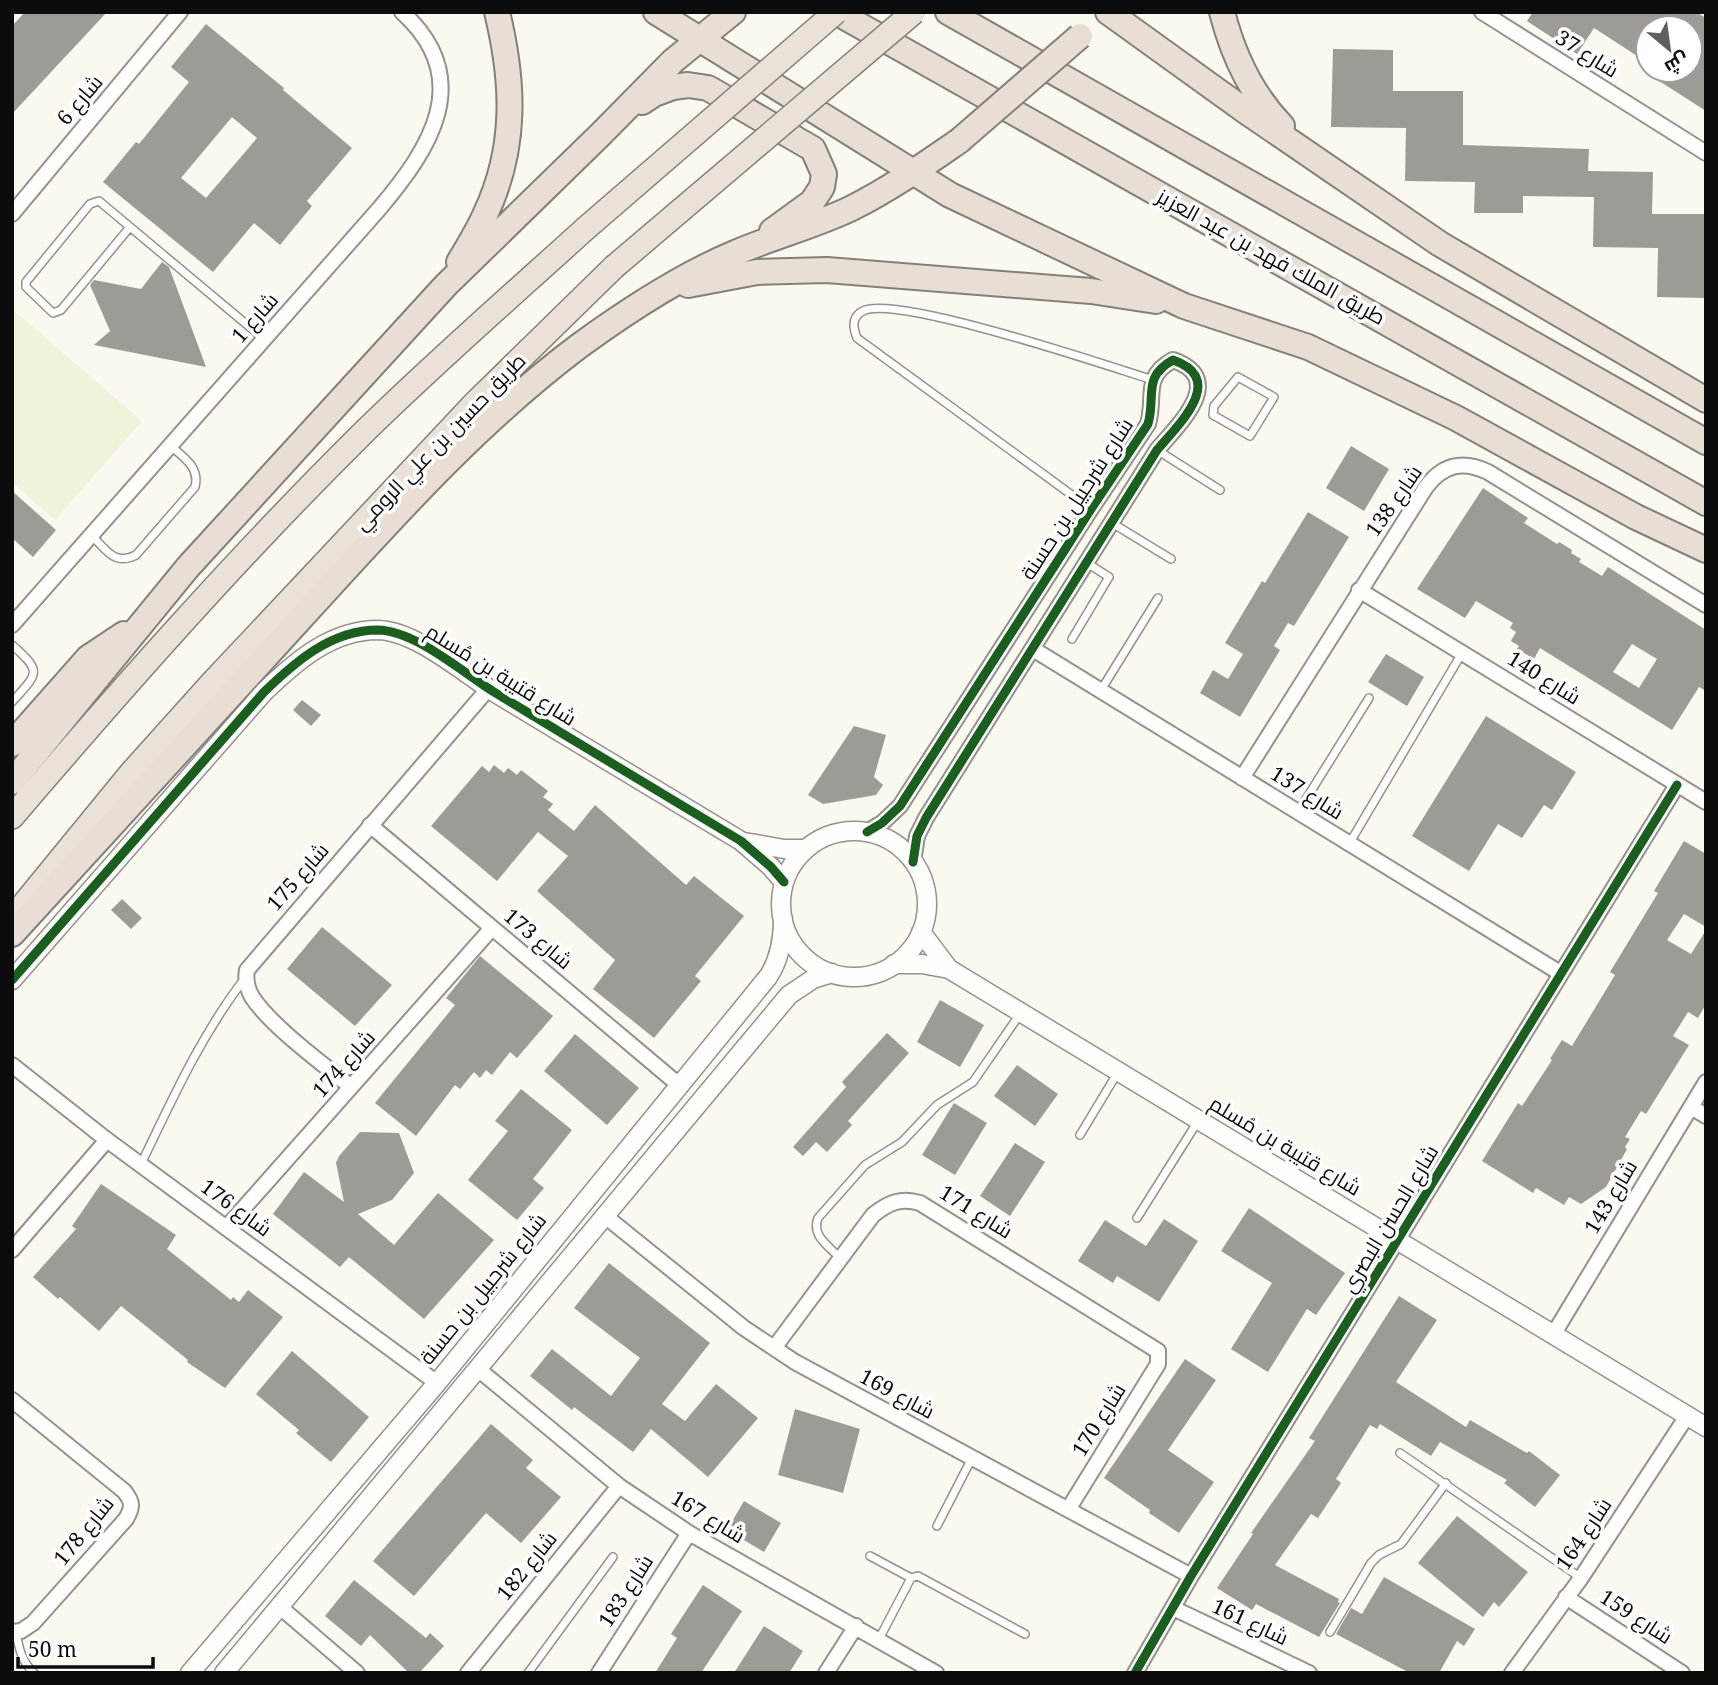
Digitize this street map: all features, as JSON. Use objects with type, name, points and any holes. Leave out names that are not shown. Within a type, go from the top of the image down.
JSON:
[{"type":"highway","points":[[446,285],[486,214],[504,164],[512,111],[497,12]]},
{"type":"highway","points":[[656,12],[950,195],[1184,306],[1308,347],[1456,418],[1636,517],[1706,550]]},
{"type":"highway","points":[[12,782],[197,556],[446,285],[673,61],[733,12]]},
{"type":"highway","points":[[12,817],[166,639],[340,457],[435,364],[585,229],[836,12]]},
{"type":"highway","name":"طريق الملك فهد بن عبد العزيز","points":[[836,12],[1706,502]]},
{"type":"highway","name":"طريق حسين بن علي الرومي","points":[[12,918],[131,773],[211,684],[476,402],[614,267],[914,12]]},
{"type":"highway","points":[[948,12],[1706,442]]},
{"type":"highway","points":[[1222,12],[1242,70],[1263,104],[1285,130],[1338,174]]},
{"type":"highway","points":[[12,934],[422,485],[542,376],[580,346],[700,269],[749,247],[825,220],[883,192],[913,173],[958,141],[1110,13],[1244,110],[1440,244],[1706,400]]},
{"type":"highway","points":[[601,134],[654,94],[688,85],[708,88],[813,149],[824,174],[822,187],[812,202],[749,247]]},
{"type":"highway","points":[[664,290],[757,272],[827,270],[1091,291],[1184,306]]},
{"type":"highway","points":[[12,744],[88,658],[143,622]]},
{"type":"street","name":"شارع 6","points":[[12,214],[180,12]]},
{"type":"street","name":"شارع 1","points":[[12,624],[397,188],[421,155],[431,136],[438,113],[441,94],[438,71],[424,39],[402,12]]},
{"type":"street","name":"شارع 37","points":[[1482,12],[1706,153]]},
{"type":"street","points":[[1153,380],[1161,367],[1173,360],[1185,364],[1200,384],[1196,398]]},
{"type":"street","name":"شارع شرحبيل بن حسنة","points":[[867,832],[882,823],[900,806],[1148,424],[1152,410],[1150,393],[1153,380]]},
{"type":"street","name":"شارع شرحبيل بن حسنة","points":[[914,862],[916,836],[926,818],[1157,450],[1196,398]]},
{"type":"street","name":"شارع 138","points":[[1242,778],[1432,478],[1448,467],[1467,465],[1488,472],[1706,606]]},
{"type":"street","name":"شارع 140","points":[[1359,590],[1706,802]]},
{"type":"street","name":"شارع قتيبة بن مُسلم","points":[[12,980],[264,692],[291,666],[310,653],[351,633],[381,630],[418,643],[488,689],[741,841],[784,882]]},
{"type":"street","name":"شارع 137","points":[[1033,649],[1560,973]]},
{"type":"street","name":"شارع 175","points":[[245,978],[251,963],[488,689]]},
{"type":"street","name":"شارع الحسن البصري","points":[[1135,1673],[1191,1576],[1677,785]]},
{"type":"street","name":"شارع 173","points":[[370,825],[679,1086]]},
{"type":"street","points":[[854,831],[867,832],[895,843],[914,862],[927,898],[926,915],[921,932],[912,947],[894,964],[858,976],[832,973],[800,953],[787,932],[781,907],[784,882],[806,849],[828,836],[854,831]]},
{"type":"street","name":"شارع قتيبة بن مُسلم","points":[[741,841],[762,846],[806,849]]},
{"type":"street","name":"شارع شرحبيل بن حسنة","points":[[190,1673],[437,1382],[773,969],[782,943],[783,919]]},
{"type":"street","name":"شارع 174","points":[[226,1228],[492,928]]},
{"type":"street","name":"شارع قتيبة بن مُسلم","points":[[921,932],[949,969]]},
{"type":"street","name":"شارع قتيبة بن مُسلم","points":[[894,964],[922,964],[949,969],[1706,1427]]},
{"type":"street","points":[[224,1673],[789,995],[813,979],[832,973]]},
{"type":"street","points":[[245,978],[251,995],[270,1018],[351,1087]]},
{"type":"street","name":"شارع 176","points":[[12,1065],[107,1140],[437,1382]]},
{"type":"street","name":"شارع 143","points":[[1553,1335],[1706,1082]]},
{"type":"street","points":[[1691,1107],[1706,1116]]},
{"type":"street","points":[[12,1250],[107,1140]]},
{"type":"street","name":"شارع 171","points":[[774,1348],[873,1215],[885,1205],[909,1199],[920,1203],[1158,1351]]},
{"type":"street","name":"شارع 169","points":[[604,1216],[722,1311],[774,1348],[825,1379],[1191,1576]]},
{"type":"street","name":"شارع 170","points":[[1069,1508],[1158,1364],[1158,1351]]},
{"type":"street","name":"شارع 167","points":[[478,1369],[619,1486],[689,1533],[936,1673]]},
{"type":"street","name":"شارع 178","points":[[12,1400],[124,1492],[131,1499],[132,1508],[33,1623],[14,1632]]},
{"type":"street","name":"شارع 164","points":[[1512,1673],[1581,1578],[1687,1416]]},
{"type":"street","name":"شارع 182","points":[[468,1673],[619,1486]]},
{"type":"street","name":"شارع 183","points":[[599,1673],[689,1533]]},
{"type":"street","name":"شارع 159","points":[[1566,1597],[1682,1673]]},
{"type":"street","points":[[280,1607],[358,1673]]},
{"type":"street","name":"شارع 161","points":[[1172,1608],[1309,1673]]},
{"type":"street","points":[[826,1673],[856,1626]]},
{"type":"lane","points":[[130,227],[61,310],[53,313],[26,287],[26,282],[90,204],[99,201],[264,339]]},
{"type":"lane","points":[[1091,509],[858,338],[853,329],[855,319],[863,311],[890,309],[995,331],[1153,380]]},
{"type":"lane","points":[[1238,377],[1274,397],[1250,436],[1214,416],[1214,406],[1238,377]]},
{"type":"lane","points":[[1196,398],[1214,406]]},
{"type":"lane","points":[[91,536],[115,558],[125,560],[136,555],[145,545],[195,487],[198,477],[194,468],[171,445]]},
{"type":"lane","points":[[1157,450],[1220,489]]},
{"type":"lane","points":[[1112,523],[1171,559]]},
{"type":"lane","points":[[1072,639],[1109,577],[1087,563]]},
{"type":"lane","points":[[1101,691],[1158,598]]},
{"type":"lane","points":[[12,645],[32,663],[34,671],[32,679],[12,702]]},
{"type":"lane","points":[[1349,844],[1462,653]]},
{"type":"lane","points":[[1298,812],[1368,698]]},
{"type":"lane","points":[[141,1164],[195,1054],[229,998],[245,978]]},
{"type":"lane","points":[[841,1258],[817,1234],[815,1226],[818,1218],[865,1165],[902,1142],[937,1105],[973,1082],[1021,1013]]},
{"type":"lane","points":[[1080,1135],[1119,1072]]},
{"type":"lane","points":[[1137,1218],[1198,1120]]},
{"type":"lane","points":[[1401,1453],[1581,1578]]},
{"type":"lane","points":[[937,1526],[972,1457]]},
{"type":"lane","points":[[1330,1632],[1371,1563],[1379,1555],[1401,1544],[1446,1483]]},
{"type":"lane","points":[[870,1556],[911,1578],[918,1576],[1026,1634]]},
{"type":"lane","points":[[528,1673],[613,1557]]},
{"type":"lane","points":[[879,1639],[911,1578]]},
{"type":"lane","points":[[14,1632],[20,1653],[34,1673]]},
{"type":"green space","points":[[12,309],[142,421],[55,520],[12,482]]},
{"type":"building","points":[[25,12],[107,12],[12,114],[12,26]]},
{"type":"building","points":[[1533,12],[1699,14],[1634,14],[1634,54],[1594,28],[1577,54],[1527,21]]},
{"type":"building","points":[[1704,17],[1706,18],[1706,111],[1664,84],[1704,84]]},
{"type":"building","points":[[206,24],[352,148],[307,201],[312,206],[280,245],[254,223],[213,272],[103,182],[136,142],[139,144],[189,82],[171,67]],"holes":[[[232,117],[257,138],[206,198],[181,178]]]},
{"type":"building","points":[[1333,49],[1393,50],[1393,91],[1463,91],[1463,145],[1589,149],[1588,171],[1653,172],[1652,214],[1706,214],[1706,298],[1657,297],[1658,248],[1593,247],[1594,197],[1523,196],[1523,213],[1474,213],[1475,182],[1405,181],[1406,128],[1331,127]]},
{"type":"building","points":[[162,262],[169,267],[206,367],[94,345],[110,331],[90,285],[94,280],[141,289]]},
{"type":"building","points":[[1351,446],[1389,469],[1364,511],[1326,488]]},
{"type":"building","points":[[1483,488],[1528,518],[1524,523],[1557,544],[1559,542],[1572,550],[1571,553],[1581,559],[1579,562],[1602,576],[1608,567],[1706,630],[1706,691],[1699,687],[1672,730],[1540,648],[1534,659],[1517,649],[1519,646],[1511,641],[1516,632],[1510,628],[1513,623],[1476,601],[1465,618],[1417,589]],"holes":[[[1632,644],[1657,659],[1639,688],[1613,672]]]},
{"type":"building","points":[[12,491],[56,530],[33,557],[12,538]]},
{"type":"building","points":[[1308,512],[1349,537],[1294,626],[1288,623],[1274,646],[1280,650],[1240,717],[1200,693],[1213,670],[1228,679],[1243,654],[1225,643]]},
{"type":"building","points":[[1386,654],[1424,677],[1407,706],[1368,682]]},
{"type":"building","points":[[302,700],[321,715],[311,726],[293,710]]},
{"type":"building","points":[[1486,716],[1576,772],[1552,810],[1544,805],[1522,838],[1498,824],[1469,871],[1412,836]]},
{"type":"building","points":[[854,726],[886,735],[874,777],[883,785],[876,795],[823,804],[808,795]]},
{"type":"building","points":[[494,765],[504,773],[508,768],[517,775],[521,770],[548,791],[543,797],[553,804],[548,810],[574,831],[595,805],[686,885],[694,876],[744,916],[695,976],[701,981],[654,1038],[593,989],[615,960],[537,891],[568,856],[538,832],[497,881],[431,826],[482,766],[489,772]]},
{"type":"building","points":[[1684,841],[1706,854],[1706,927],[1684,914],[1667,940],[1691,954],[1706,930],[1706,1004],[1698,1018],[1688,1012],[1673,1036],[1689,1045],[1646,1114],[1641,1111],[1625,1137],[1630,1139],[1625,1147],[1627,1149],[1606,1187],[1581,1204],[1569,1197],[1564,1205],[1536,1188],[1533,1193],[1482,1161],[1518,1103],[1522,1106],[1562,1040],[1572,1046],[1615,975],[1610,972],[1658,893],[1654,891]]},
{"type":"building","points":[[122,899],[142,918],[131,929],[111,910]]},
{"type":"building","points":[[322,927],[392,985],[355,1026],[287,969]]},
{"type":"building","points":[[480,956],[553,1016],[517,1058],[510,1052],[492,1075],[486,1070],[480,1078],[474,1072],[460,1089],[455,1085],[416,1136],[375,1103],[455,1005],[446,998]]},
{"type":"building","points":[[940,1000],[984,1025],[960,1067],[917,1042]]},
{"type":"building","points":[[887,1033],[909,1053],[848,1121],[852,1125],[827,1152],[816,1142],[803,1156],[793,1147],[846,1087],[842,1082]]},
{"type":"building","points":[[575,1034],[639,1088],[607,1125],[544,1071]]},
{"type":"building","points":[[1017,1065],[1058,1094],[1035,1126],[994,1096]]},
{"type":"building","points":[[521,1089],[572,1130],[533,1179],[544,1188],[517,1220],[468,1180],[508,1131],[495,1121]]},
{"type":"building","points":[[954,1103],[987,1123],[955,1175],[922,1155]]},
{"type":"building","points":[[360,1132],[399,1133],[414,1173],[392,1200],[358,1214],[394,1245],[438,1193],[494,1240],[424,1319],[349,1257],[340,1267],[273,1214],[304,1172],[344,1202],[336,1163]]},
{"type":"building","points":[[1015,1143],[1045,1162],[1010,1216],[980,1196]]},
{"type":"building","points":[[101,1184],[176,1235],[167,1249],[231,1300],[233,1297],[239,1302],[248,1290],[283,1317],[225,1388],[187,1362],[188,1360],[121,1306],[99,1331],[33,1277],[76,1229],[72,1226]]},
{"type":"building","points":[[1249,1208],[1345,1273],[1316,1315],[1307,1309],[1268,1372],[1231,1349],[1272,1283],[1221,1251]]},
{"type":"building","points":[[1164,1219],[1198,1241],[1159,1302],[1117,1276],[1113,1283],[1078,1261],[1105,1220],[1146,1246]]},
{"type":"building","points":[[609,1263],[710,1343],[662,1404],[685,1421],[716,1384],[758,1418],[708,1477],[651,1429],[633,1452],[574,1407],[572,1410],[530,1376],[552,1349],[611,1396],[640,1358],[574,1308]]},
{"type":"building","points":[[1399,1296],[1437,1320],[1396,1382],[1466,1427],[1470,1420],[1527,1453],[1529,1451],[1560,1475],[1535,1507],[1504,1483],[1507,1480],[1440,1442],[1431,1456],[1380,1424],[1377,1429],[1370,1425],[1336,1479],[1341,1483],[1318,1518],[1311,1514],[1275,1565],[1339,1599],[1340,1603],[1319,1637],[1256,1604],[1252,1610],[1217,1588],[1253,1534],[1251,1533],[1315,1441],[1309,1438]]},
{"type":"building","points":[[292,1351],[369,1417],[331,1462],[296,1433],[299,1430],[256,1394]]},
{"type":"building","points":[[1185,1359],[1216,1380],[1168,1450],[1214,1482],[1179,1533],[1104,1478]]},
{"type":"building","points":[[795,1409],[860,1429],[843,1493],[778,1475]]},
{"type":"building","points":[[491,1424],[533,1460],[526,1468],[561,1497],[521,1543],[486,1513],[414,1596],[373,1561]]},
{"type":"building","points":[[744,1501],[781,1523],[764,1552],[727,1530]]},
{"type":"building","points":[[1457,1516],[1528,1572],[1499,1607],[1494,1602],[1483,1617],[1418,1563]]},
{"type":"building","points":[[1384,1577],[1475,1629],[1464,1646],[1457,1641],[1439,1673],[1410,1673],[1336,1634],[1351,1608],[1362,1614]]},
{"type":"building","points":[[354,1580],[426,1638],[430,1633],[444,1646],[419,1673],[409,1673],[370,1635],[361,1646],[325,1616]]},
{"type":"building","points":[[703,1585],[742,1611],[701,1673],[655,1673],[677,1638],[671,1634]]},
{"type":"building","points":[[764,1626],[803,1651],[789,1673],[734,1673]]},
{"type":"cycle path","points":[[867,832],[882,823],[900,806],[1148,424],[1152,388],[1157,373],[1173,360],[1189,368],[1197,379],[1198,390],[1186,416],[1157,450],[926,818],[917,836],[913,862]]},
{"type":"cycle path","points":[[12,980],[264,692],[315,650],[345,635],[361,631],[393,632],[423,645],[494,692],[741,841],[784,882]]},
{"type":"cycle path","points":[[1135,1673],[1191,1576],[1677,785]]}]
